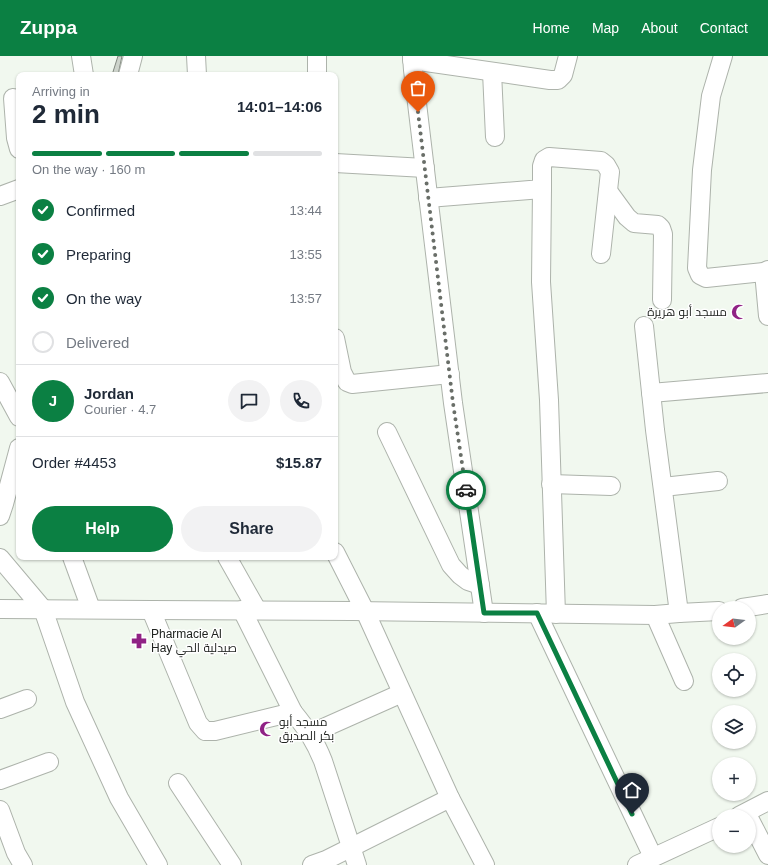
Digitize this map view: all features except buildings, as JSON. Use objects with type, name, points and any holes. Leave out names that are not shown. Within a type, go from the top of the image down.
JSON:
[{"type":"street","points":[[81,56],[84,72]]},
{"type":"street","points":[[129,72],[133,56]]},
{"type":"street","points":[[196,56],[197,72]]},
{"type":"street","points":[[317,56],[317,72]]},
{"type":"street","points":[[484,613],[450,374],[412,58],[492,72],[558,80],[563,75],[568,56]]},
{"type":"street","points":[[723,56],[711,96],[702,170],[697,268],[700,275],[706,278],[766,271],[768,316]]},
{"type":"street","points":[[492,72],[496,137]]},
{"type":"street","points":[[13,98],[16,138]]},
{"type":"street","points":[[556,614],[549,400],[542,282],[542,166],[544,160],[549,157],[601,161],[610,172],[601,254]]},
{"type":"street","points":[[338,163],[425,168]]},
{"type":"street","points":[[428,198],[542,189]]},
{"type":"street","points":[[0,196],[16,190]]},
{"type":"street","points":[[608,190],[627,217],[634,223],[658,225],[661,228],[663,234],[662,300]]},
{"type":"street","points":[[644,326],[662,487],[679,613]]},
{"type":"street","points":[[338,353],[342,372],[347,382],[352,384],[450,374]]},
{"type":"street","points":[[0,382],[16,411]]},
{"type":"street","points":[[651,393],[768,383]]},
{"type":"street","points":[[387,432],[451,565],[468,581],[480,585]]},
{"type":"street","points":[[2,505],[16,458]]},
{"type":"street","points":[[662,487],[718,481]]},
{"type":"street","points":[[551,484],[610,486]]},
{"type":"street","points":[[0,558],[43,609],[78,708],[119,798],[158,865]]},
{"type":"street","points":[[338,558],[365,611],[450,798],[485,865]]},
{"type":"street","points":[[73,560],[91,609]]},
{"type":"street","points":[[228,560],[293,712],[304,725],[317,746],[357,865]]},
{"type":"street","points":[[756,606],[768,604]]},
{"type":"street","points":[[0,609],[365,611],[655,615],[712,611]]},
{"type":"street","points":[[151,610],[198,723],[205,731],[215,732],[293,712]]},
{"type":"street","points":[[537,613],[653,857]]},
{"type":"street","points":[[655,615],[684,681]]},
{"type":"street","points":[[310,734],[402,693]]},
{"type":"street","points":[[0,709],[27,699]]},
{"type":"street","points":[[0,780],[49,762]]},
{"type":"street","points":[[178,783],[232,865]]},
{"type":"street","points":[[312,865],[326,860],[450,798]]},
{"type":"street","points":[[755,809],[768,801]]},
{"type":"street","points":[[0,810],[16,853],[23,865]]},
{"type":"street","points":[[637,865],[712,830]]},
{"type":"street","points":[[756,833],[768,855]]},
{"type":"way so far","points":[[418,112],[453,403],[466,490]]},
{"type":"place","name":"مسجد أبو هريرة","points":[[739,312]]},
{"type":"place","name":"Pharmacie Al Hay صيدلية الحي","points":[[139,641]]},
{"type":"place","name":"مسجد أبو بكر الصديق","points":[[267,729]]},
{"type":"route","points":[[466,490],[484,613],[537,613],[632,814]]}]
